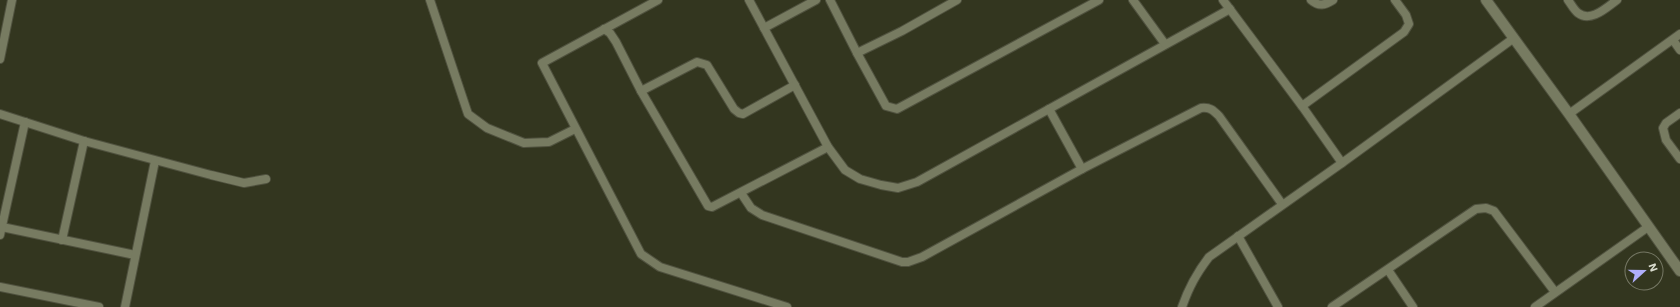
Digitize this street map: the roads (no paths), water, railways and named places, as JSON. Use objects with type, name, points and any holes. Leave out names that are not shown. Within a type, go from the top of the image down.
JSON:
[{"type":"street","points":[[0,59],[12,0]]},
{"type":"street","points":[[430,0],[468,114],[487,128],[524,143],[549,142],[575,129]]},
{"type":"street","points":[[658,0],[542,64],[638,249],[646,259],[660,267],[787,307]]},
{"type":"street","points":[[749,0],[828,147],[845,170],[851,174],[881,185],[898,188],[917,182],[1230,9]]},
{"type":"street","points":[[764,28],[816,0]]},
{"type":"street","points":[[830,0],[886,106],[897,109],[1099,0]]},
{"type":"street","points":[[857,53],[902,31],[957,0]]},
{"type":"street","points":[[1133,0],[1165,44]]},
{"type":"street","points":[[1223,0],[1302,106],[1342,164]]},
{"type":"street","points":[[1311,0],[1320,5],[1327,4],[1333,0]]},
{"type":"street","points":[[1302,106],[1404,32],[1409,24],[1408,20],[1395,0]]},
{"type":"street","points":[[1486,0],[1680,271]]},
{"type":"street","points":[[1568,0],[1577,12],[1587,16],[1599,13],[1617,0]]},
{"type":"street","points":[[604,29],[610,33],[616,42],[641,91],[708,206],[712,207],[741,193],[828,147]]},
{"type":"street","points":[[1569,114],[1680,34]]},
{"type":"street","points":[[1182,307],[1188,289],[1197,272],[1209,257],[1282,204],[1342,164],[1514,38]]},
{"type":"street","points":[[1673,40],[1680,50]]},
{"type":"street","points":[[641,91],[697,62],[703,63],[707,65],[734,109],[743,114],[794,85]]},
{"type":"street","points":[[741,193],[751,208],[762,215],[902,262],[908,262],[922,257],[1082,169],[1201,108],[1207,107],[1213,109],[1219,116],[1282,204]]},
{"type":"street","points":[[1049,109],[1082,169]]},
{"type":"street","points":[[1680,113],[1666,123],[1663,128],[1666,140],[1680,159]]},
{"type":"street","points":[[0,114],[84,141],[155,161],[244,183],[266,179]]},
{"type":"street","points":[[24,122],[1,231],[62,240],[135,255]]},
{"type":"street","points":[[62,240],[84,141]]},
{"type":"street","points":[[125,307],[155,161]]},
{"type":"street","points":[[1332,307],[1476,209],[1486,208],[1494,211],[1555,292]]},
{"type":"street","points":[[1535,307],[1648,227]]},
{"type":"street","points":[[1238,236],[1278,307]]},
{"type":"street","points":[[1388,270],[1413,307]]},
{"type":"street","points":[[0,287],[99,307]]}]
